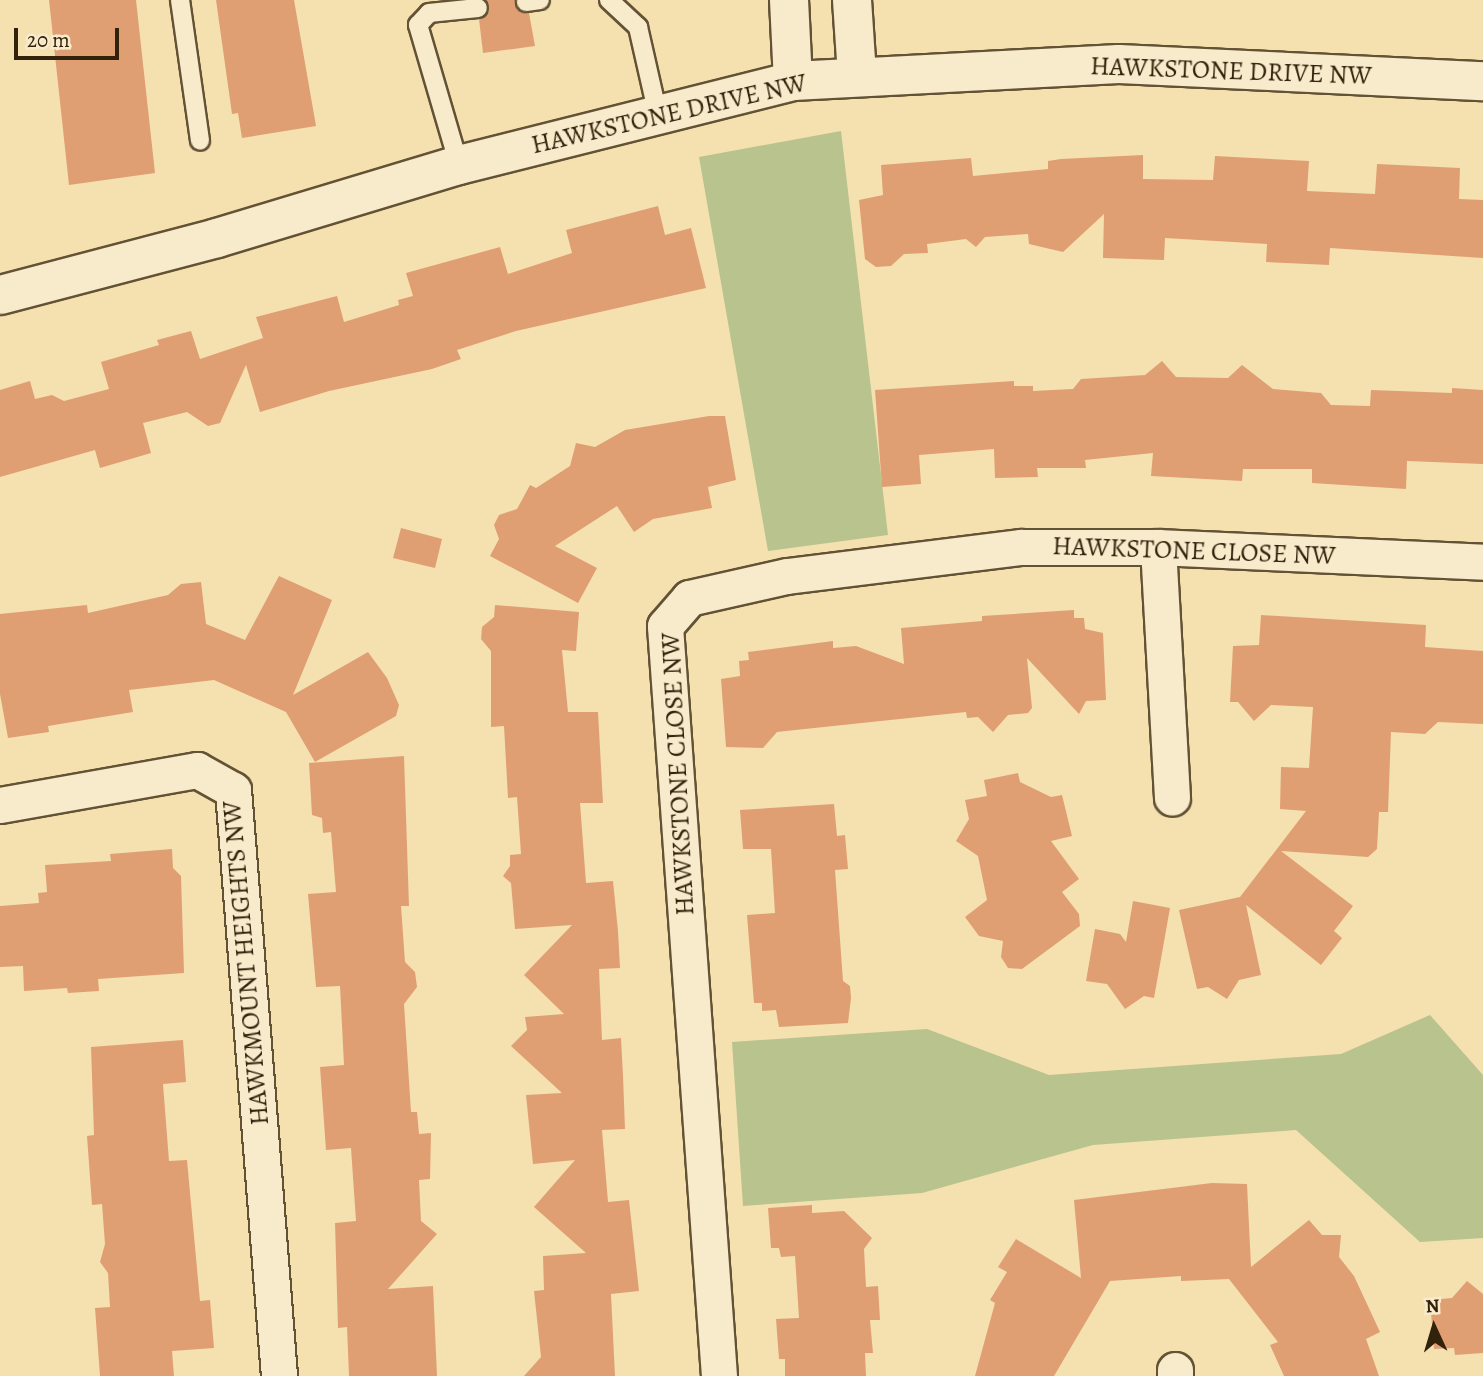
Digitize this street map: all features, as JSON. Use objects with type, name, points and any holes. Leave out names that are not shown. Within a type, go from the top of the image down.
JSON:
[{"type":"street","points":[[789,0],[793,81]]},
{"type":"street","points":[[852,0],[857,75]]},
{"type":"street","name":"HAWKSTONE DRIVE NW","points":[[0,295],[217,238],[459,165],[793,81],[857,75],[1119,64],[1483,81]]},
{"type":"street","name":"HAWKSTONE CLOSE NW","points":[[719,1376],[665,626],[689,598],[787,576],[1021,547],[1158,547],[1483,562]]},
{"type":"street","points":[[1158,547],[1172,798]]},
{"type":"street","name":"HAWKMOUNT HEIGHTS NW","points":[[0,805],[197,769],[233,790],[279,1376]]},
{"type":"lane","points":[[180,0],[200,141]]},
{"type":"lane","points":[[609,0],[638,27],[658,115]]},
{"type":"lane","points":[[459,165],[418,25],[429,13],[478,8]]},
{"type":"green space","points":[[841,131],[888,535],[768,551],[699,157]]},
{"type":"green space","points":[[1430,1015],[1483,1075],[1483,1238],[1420,1242],[1296,1130],[1093,1145],[922,1193],[743,1206],[732,1042],[927,1029],[1049,1075],[1341,1054]]},
{"type":"building","points":[[49,0],[136,0],[155,173],[69,185]]},
{"type":"building","points":[[216,0],[294,0],[316,126],[242,138],[238,113],[232,114]]},
{"type":"building","points":[[486,0],[515,0],[518,10],[529,13],[535,46],[483,53],[479,19],[489,12]]},
{"type":"building","points":[[1143,155],[1143,179],[1213,180],[1215,156],[1309,161],[1307,191],[1375,194],[1377,164],[1460,168],[1459,199],[1483,200],[1483,258],[1330,248],[1329,265],[1266,262],[1267,244],[1165,238],[1164,260],[1103,258],[1104,214],[1063,252],[1029,244],[1028,234],[985,237],[976,247],[966,239],[927,244],[928,253],[904,254],[891,266],[876,267],[865,259],[859,200],[883,195],[881,165],[971,158],[973,176],[1048,169],[1048,161],[1061,159]]},
{"type":"building","points":[[658,206],[665,235],[691,228],[706,288],[516,331],[457,350],[461,359],[432,369],[329,391],[260,412],[246,365],[220,423],[208,426],[187,412],[143,423],[151,453],[100,468],[95,450],[0,477],[0,390],[30,381],[35,399],[52,395],[64,401],[109,389],[101,362],[159,345],[157,340],[191,331],[200,359],[263,338],[256,317],[337,296],[344,322],[399,305],[398,300],[413,296],[406,273],[500,247],[508,274],[572,253],[566,230]]},
{"type":"building","points":[[1162,361],[1176,377],[1228,378],[1242,365],[1273,389],[1321,393],[1331,405],[1370,406],[1371,390],[1452,393],[1452,388],[1483,390],[1483,464],[1407,461],[1406,489],[1312,483],[1312,469],[1243,469],[1242,481],[1151,476],[1153,453],[1085,460],[1086,468],[1037,468],[1038,477],[995,478],[994,449],[919,455],[921,484],[882,487],[875,390],[1014,381],[1014,386],[1033,386],[1033,391],[1073,389],[1081,379],[1145,375]]},
{"type":"building","points":[[709,416],[725,416],[736,480],[708,487],[712,508],[653,519],[634,532],[617,506],[555,546],[597,568],[578,603],[490,556],[499,539],[494,525],[499,515],[517,509],[530,485],[536,488],[570,466],[576,443],[595,447],[625,430]]},
{"type":"building","points":[[401,528],[442,539],[435,568],[393,558]]},
{"type":"building","points":[[279,576],[332,600],[293,695],[368,652],[387,678],[399,705],[396,716],[315,762],[286,712],[214,680],[129,690],[133,712],[48,726],[49,732],[8,738],[0,694],[0,614],[87,605],[88,613],[168,595],[181,584],[201,582],[206,624],[245,640]]},
{"type":"building","points":[[495,605],[579,612],[576,651],[562,650],[568,712],[598,712],[603,803],[580,803],[586,883],[613,881],[620,968],[599,969],[602,1040],[621,1038],[625,1129],[602,1130],[608,1202],[629,1200],[639,1291],[611,1294],[615,1376],[524,1376],[541,1357],[534,1291],[544,1290],[543,1256],[586,1253],[534,1207],[575,1160],[533,1164],[526,1095],[562,1093],[511,1046],[527,1030],[525,1017],[564,1014],[524,975],[572,925],[515,929],[511,883],[503,876],[510,866],[510,855],[521,854],[517,797],[508,798],[504,726],[491,727],[491,651],[481,639],[482,627],[494,617]]},
{"type":"building","points":[[1074,610],[1074,618],[1084,618],[1085,629],[1103,633],[1106,700],[1086,701],[1079,714],[1027,658],[1032,708],[1028,713],[1008,715],[993,732],[978,717],[967,718],[966,712],[777,732],[763,748],[726,747],[721,679],[740,676],[739,661],[749,660],[748,652],[833,641],[833,648],[856,646],[904,664],[901,628],[982,621],[982,616]]},
{"type":"building","points":[[1261,615],[1426,625],[1425,647],[1483,651],[1483,724],[1438,722],[1425,734],[1391,732],[1388,812],[1379,812],[1377,849],[1368,857],[1281,851],[1353,906],[1334,931],[1342,938],[1321,965],[1246,905],[1261,975],[1239,980],[1227,999],[1208,987],[1197,989],[1179,910],[1240,897],[1306,811],[1280,809],[1281,767],[1309,768],[1313,707],[1271,705],[1254,721],[1238,702],[1230,702],[1233,646],[1259,645]]},
{"type":"building","points":[[404,756],[409,906],[401,906],[405,962],[415,972],[417,987],[404,1004],[411,1112],[417,1112],[419,1134],[431,1133],[430,1179],[419,1180],[421,1221],[437,1234],[388,1289],[433,1286],[437,1376],[349,1376],[347,1327],[338,1328],[335,1223],[356,1221],[351,1148],[326,1150],[320,1067],[344,1065],[340,986],[316,987],[308,894],[336,892],[331,832],[323,833],[322,818],[312,815],[309,763]]},
{"type":"building","points":[[1018,773],[1020,782],[1051,797],[1062,795],[1072,836],[1051,841],[1079,879],[1062,892],[1079,914],[1080,926],[1022,969],[1008,968],[1001,957],[1003,941],[979,936],[965,917],[987,900],[978,856],[956,841],[969,819],[965,800],[987,796],[984,780]]},
{"type":"building","points":[[834,804],[837,836],[845,835],[848,869],[835,870],[843,981],[850,986],[848,1023],[779,1027],[776,1010],[762,1011],[762,1003],[754,1003],[747,915],[775,913],[771,849],[743,849],[740,810]]},
{"type":"building","points":[[172,849],[173,868],[181,876],[184,973],[98,979],[99,991],[68,993],[67,988],[24,991],[23,966],[0,967],[0,906],[39,903],[38,893],[47,892],[45,865],[111,861],[110,854]]},
{"type":"building","points":[[1133,901],[1170,908],[1154,998],[1144,996],[1125,1009],[1107,984],[1086,981],[1095,929],[1120,934],[1126,942]]},
{"type":"building","points":[[183,1040],[186,1082],[163,1084],[169,1161],[187,1160],[200,1301],[210,1300],[214,1348],[172,1351],[174,1376],[100,1376],[95,1308],[110,1307],[108,1273],[100,1262],[105,1244],[102,1204],[92,1205],[87,1136],[94,1135],[91,1047]]},
{"type":"building","points":[[1212,1183],[1247,1184],[1251,1267],[1309,1220],[1322,1235],[1341,1235],[1339,1257],[1354,1276],[1380,1332],[1366,1339],[1379,1376],[1284,1376],[1270,1345],[1278,1342],[1229,1279],[1181,1281],[1181,1276],[1110,1281],[1054,1376],[975,1376],[995,1303],[990,1300],[1007,1272],[998,1267],[1016,1239],[1081,1278],[1074,1200]]},
{"type":"building","points":[[812,1205],[812,1213],[844,1211],[872,1238],[864,1249],[866,1287],[878,1286],[880,1320],[870,1320],[873,1353],[865,1353],[866,1376],[785,1376],[785,1359],[779,1359],[776,1319],[799,1318],[795,1256],[781,1257],[779,1248],[771,1248],[768,1208]]},
{"type":"building","points":[[1467,1281],[1483,1294],[1483,1353],[1455,1355],[1454,1348],[1434,1349],[1430,1300],[1452,1298]]}]
